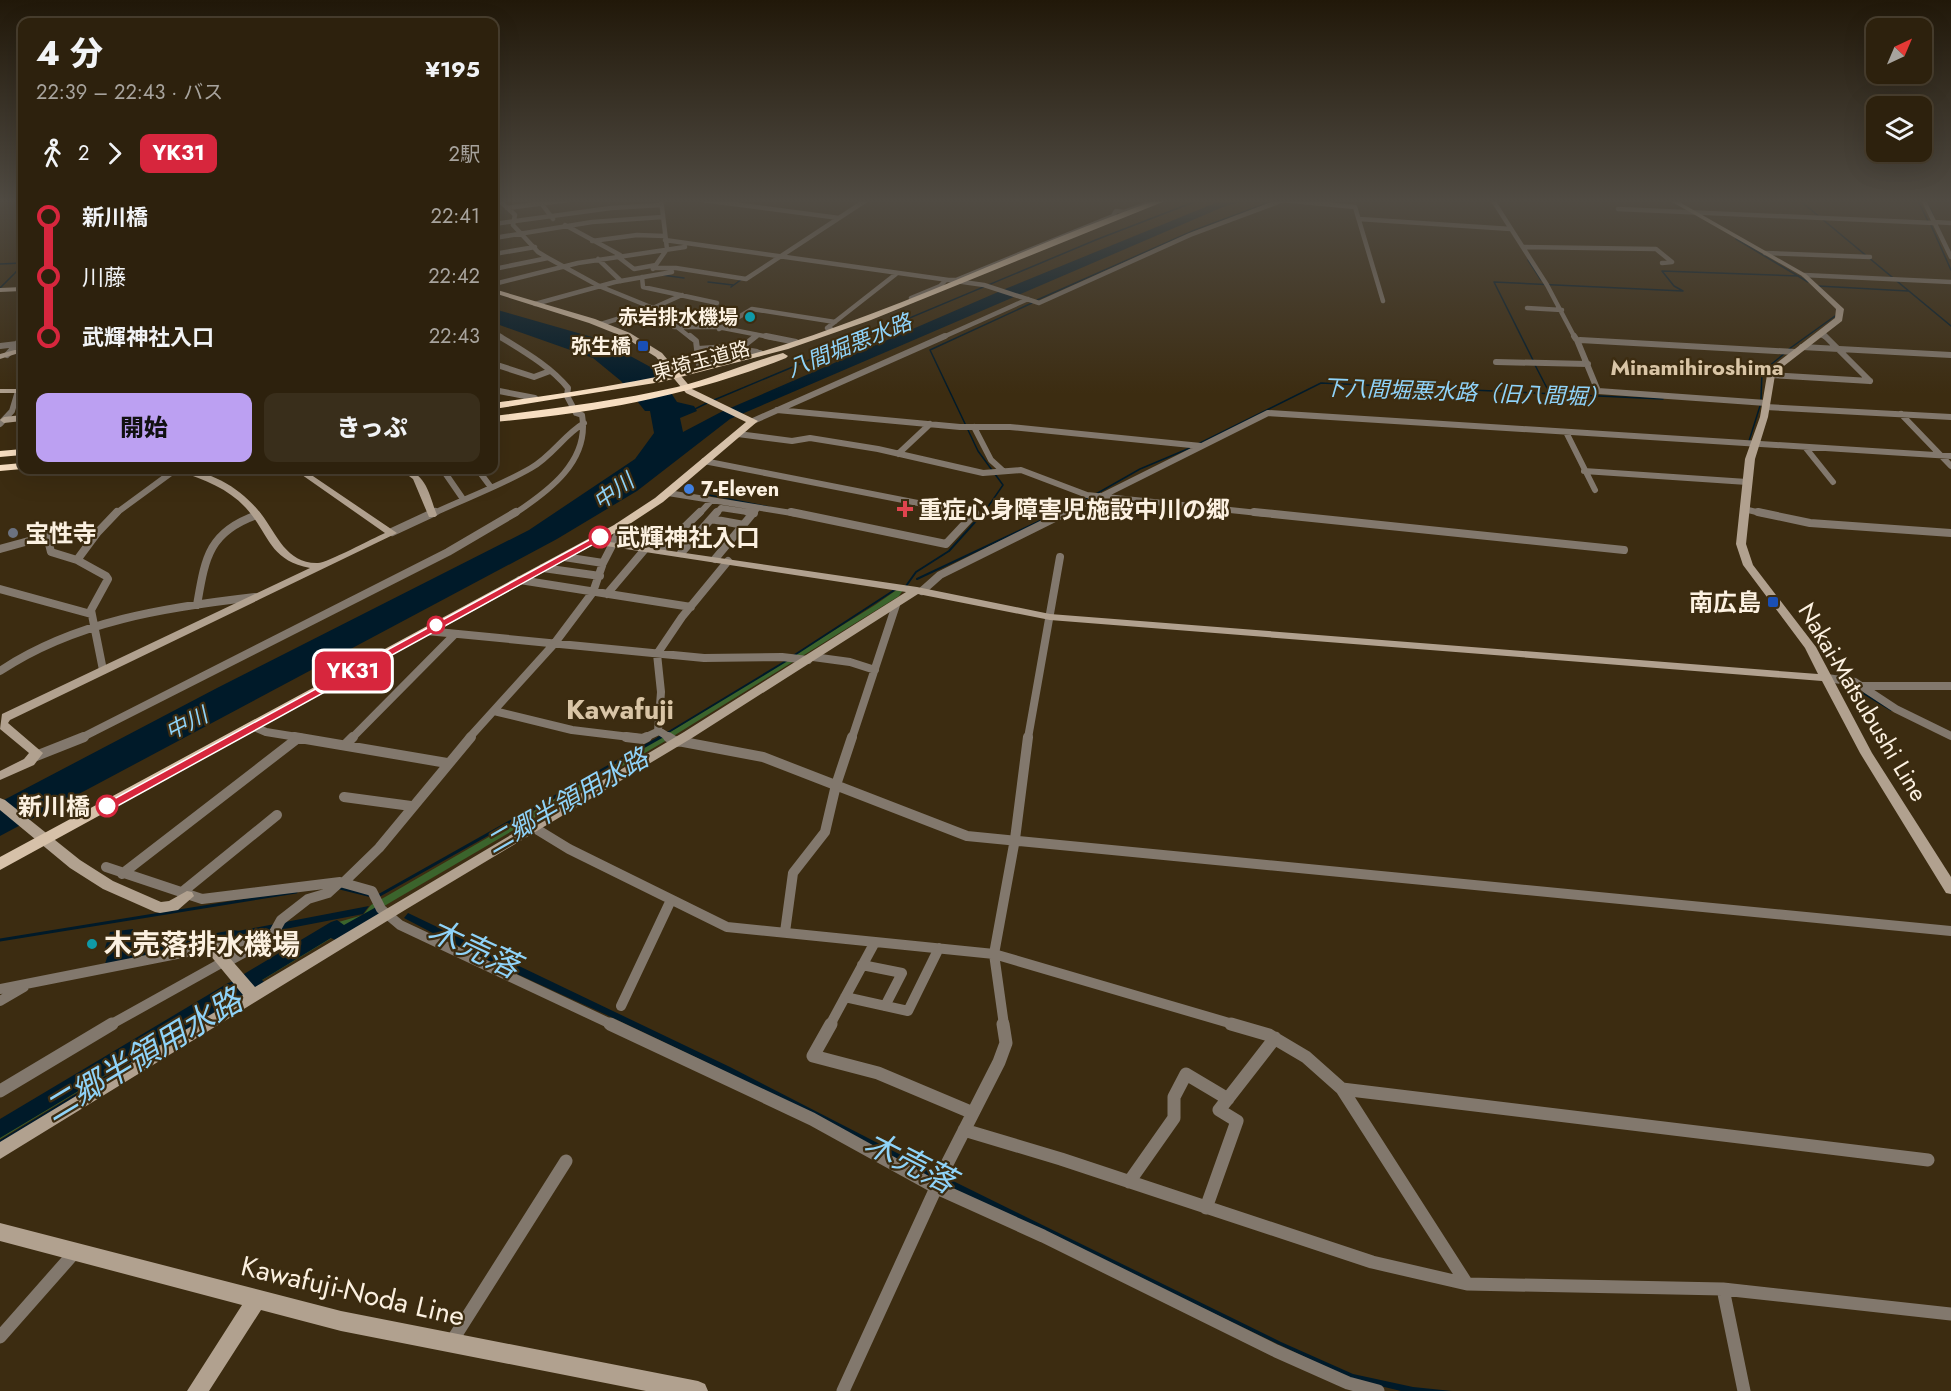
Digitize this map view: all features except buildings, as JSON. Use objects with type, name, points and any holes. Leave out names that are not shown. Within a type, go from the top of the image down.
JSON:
[{"type":"highway","name":"東埼玉道路","points":[[498,418],[579,408],[682,388],[762,366],[1001,264]]},
{"type":"highway","name":"東埼玉道路","points":[[498,405],[572,395],[674,376],[826,334],[907,303]]},
{"type":"highway","points":[[0,454],[18,452]]},
{"type":"highway","points":[[0,467],[18,465]]},
{"type":"main road","points":[[0,864],[40,836],[252,726],[618,527],[668,493],[738,434],[750,419],[682,388],[653,350],[601,324],[498,292]]},
{"type":"street","points":[[498,269],[520,264]]},
{"type":"street","points":[[560,264],[599,286],[652,308],[674,327],[692,338],[698,349],[699,365],[710,366],[796,342],[940,286],[945,281],[956,280],[995,264]]},
{"type":"street","points":[[498,283],[576,264]]},
{"type":"street","points":[[602,264],[621,281]]},
{"type":"street","points":[[629,264],[634,269],[655,266],[746,279],[769,264]]},
{"type":"street","points":[[827,264],[955,283],[984,285],[1039,303],[1126,264]]},
{"type":"street","points":[[1372,264],[1383,301]]},
{"type":"street","points":[[1533,264],[1578,339],[1598,391],[1951,417]]},
{"type":"street","points":[[1771,375],[1839,319],[1841,311],[1804,275],[1784,264]]},
{"type":"street","points":[[650,276],[655,266]]},
{"type":"street","points":[[536,304],[599,286],[687,269]]},
{"type":"street","points":[[831,329],[827,328],[896,274]]},
{"type":"street","points":[[1804,275],[1951,282]]},
{"type":"street","points":[[642,277],[643,287],[717,303]]},
{"type":"street","points":[[0,290],[18,289]]},
{"type":"street","points":[[601,324],[652,308],[682,295]]},
{"type":"street","points":[[750,419],[777,410],[1028,299]]},
{"type":"street","points":[[1527,308],[1562,310]]},
{"type":"street","points":[[718,329],[752,309],[834,322]]},
{"type":"street","points":[[674,327],[684,325],[718,329],[796,342]]},
{"type":"street","points":[[1771,375],[1870,381],[1825,336],[1819,334]]},
{"type":"street","points":[[731,360],[731,355],[757,335]]},
{"type":"street","points":[[0,776],[36,756],[66,746],[350,602],[506,517],[552,485],[574,462],[584,442],[582,415],[576,413],[579,408],[568,388],[550,370],[498,336]]},
{"type":"street","points":[[1578,339],[1951,355]]},
{"type":"street","points":[[0,346],[18,347]]},
{"type":"street","points":[[3,356],[18,348]]},
{"type":"street","points":[[698,349],[739,349],[752,355],[762,366]]},
{"type":"street","points":[[1496,362],[1588,364]]},
{"type":"street","points":[[498,365],[534,377],[550,370]]},
{"type":"street","name":"Nakai-Matsubushi Line","points":[[1771,375],[1747,482],[1741,544],[1744,558],[1801,633],[1866,753],[1951,889]]},
{"type":"street","points":[[0,392],[18,391]]},
{"type":"street","points":[[498,391],[535,398]]},
{"type":"street","points":[[1,421],[12,411],[18,396]]},
{"type":"street","points":[[777,410],[960,427],[1011,427],[1204,446]]},
{"type":"street","points":[[0,1151],[250,993],[381,906],[533,827],[669,737],[896,605],[934,578],[1268,413],[1951,456]]},
{"type":"street","points":[[1901,414],[1951,466]]},
{"type":"street","points":[[1,421],[18,419]]},
{"type":"street","points":[[36,756],[35,750],[1,724],[6,717],[540,463],[556,450],[572,430],[584,423]]},
{"type":"street","points":[[898,454],[930,424]]},
{"type":"street","points":[[974,427],[991,459],[1001,470]]},
{"type":"street","points":[[1566,432],[1594,490]]},
{"type":"street","points":[[738,434],[792,441],[810,438],[898,454],[955,469],[990,472],[1025,471],[1087,495],[1624,550]]},
{"type":"street","points":[[1805,447],[1833,482]]},
{"type":"street","points":[[668,493],[761,506],[946,544],[975,513],[704,461]]},
{"type":"street","points":[[1584,471],[1747,482]]},
{"type":"street","points":[[77,560],[91,536],[144,490],[169,474]]},
{"type":"street","points":[[199,474],[206,476],[243,499],[283,555],[297,562],[321,567]]},
{"type":"street","points":[[306,474],[377,525],[392,532]]},
{"type":"street","points":[[411,474],[417,478],[432,514]]},
{"type":"street","points":[[446,474],[463,499]]},
{"type":"street","points":[[482,474],[488,479],[490,486]]},
{"type":"street","points":[[693,522],[710,502]]},
{"type":"street","points":[[715,559],[761,506]]},
{"type":"street","points":[[681,554],[721,508],[754,513]]},
{"type":"street","points":[[1744,509],[1810,523],[1951,533]]},
{"type":"street","points":[[197,605],[209,547],[238,521],[256,515]]},
{"type":"street","points":[[661,550],[681,527],[693,522],[744,525]]},
{"type":"street","points":[[0,1091],[159,996],[273,935],[280,920],[308,899],[328,893],[342,882],[379,848],[447,763],[554,644],[593,592],[603,563],[620,530],[618,527]]},
{"type":"street","points":[[0,549],[45,536],[48,537],[51,552],[77,560],[106,576],[108,579],[92,604],[91,614],[103,670]]},
{"type":"street","points":[[593,541],[897,586],[1050,617],[1849,680],[1896,709],[1951,736]]},
{"type":"street","points":[[607,594],[646,548]]},
{"type":"street","points":[[564,557],[603,563]]},
{"type":"street","points":[[843,1391],[947,1164],[999,1062],[1006,1043],[994,954],[1014,839],[1025,754],[1060,557]]},
{"type":"street","points":[[669,737],[662,704],[662,680],[657,654],[690,607],[728,561]]},
{"type":"street","points":[[543,567],[600,576]]},
{"type":"street","points":[[520,580],[690,607]]},
{"type":"street","points":[[0,589],[91,614]]},
{"type":"street","points":[[0,670],[50,642],[95,626],[197,605],[255,597]]},
{"type":"street","points":[[785,932],[793,873],[825,832],[826,817],[836,785],[896,605]]},
{"type":"street","points":[[427,631],[733,660],[783,657],[850,662],[875,670]]},
{"type":"street","points":[[345,746],[455,634]]},
{"type":"street","points":[[1860,686],[1951,686]]},
{"type":"street","points":[[494,711],[580,731],[643,738],[669,737],[762,757],[958,834],[1951,931]]},
{"type":"street","points":[[252,726],[266,732],[447,763]]},
{"type":"street","points":[[122,874],[298,738]]},
{"type":"street","points":[[344,797],[411,807]]},
{"type":"street","points":[[0,803],[40,836],[108,885],[160,908],[173,906],[277,815]]},
{"type":"street","points":[[533,827],[569,849],[727,927],[994,954],[1275,1038],[1305,1057],[1342,1089],[1467,1284]]},
{"type":"street","points":[[106,867],[184,895],[223,898],[342,882],[372,891],[381,906],[400,925],[812,1119],[937,1188],[1043,1236],[1276,1351],[1348,1383],[1378,1391]]},
{"type":"street","points":[[621,1006],[671,900]]},
{"type":"street","points":[[0,989],[273,935]]},
{"type":"street","points":[[875,942],[813,1056],[878,1073],[973,1113]]},
{"type":"street","points":[[211,946],[250,993]]},
{"type":"street","points":[[845,997],[908,1011],[939,948]]},
{"type":"street","points":[[862,965],[902,973],[885,1006]]},
{"type":"street","points":[[0,1000],[33,983]]},
{"type":"street","points":[[1206,1208],[1237,1121],[1219,1110],[1275,1038]]},
{"type":"street","points":[[1129,1182],[1174,1118],[1174,1097],[1186,1074],[1228,1099]]},
{"type":"street","points":[[1342,1089],[1467,1106],[1928,1160]]},
{"type":"street","points":[[964,1130],[1372,1262],[1467,1284],[1723,1289],[1951,1314]]},
{"type":"street","points":[[451,1343],[566,1161]]},
{"type":"street","name":"Kawafuji-Noda Line","points":[[0,1232],[256,1300],[451,1343],[698,1391]]},
{"type":"street","points":[[0,1337],[75,1252]]},
{"type":"street","points":[[1723,1289],[1744,1391]]},
{"type":"street","points":[[197,1391],[256,1300]]},
{"type":"green space","points":[[898,589],[903,590],[899,596],[667,740],[391,902],[0,1139],[0,1120],[335,923],[363,915],[371,905],[662,737]]},
{"type":"water","name":"中川","points":[[1066,264],[1091,264],[730,419],[637,491],[557,539],[0,836],[0,802],[217,688],[529,530],[635,459],[654,433],[650,411],[645,411],[621,381],[593,358],[498,324],[498,310],[599,339],[656,370],[677,402],[694,406],[697,411],[680,418],[683,432],[721,412]]},
{"type":"water","points":[[369,906],[363,914],[218,942],[212,936]]},
{"type":"water","points":[[408,913],[730,1067],[936,1173],[932,1180],[716,1067],[433,933],[404,918]]},
{"type":"water","points":[[133,929],[131,951],[192,939],[195,945],[105,964],[109,951],[105,948],[110,932]]},
{"type":"water","points":[[178,1032],[179,1034],[0,1143],[0,1140]]},
{"type":"water","points":[[949,1179],[1281,1342],[1353,1374],[1413,1387],[1452,1391],[1401,1391],[1351,1379],[946,1185]]},
{"type":"pier","points":[[664,376],[674,392],[633,400],[621,385]]},
{"type":"waterway","name":"八間堀悪水路","points":[[714,400],[1039,264]]},
{"type":"waterway","name":"二郷半領用水路","points":[[1037,300],[1118,264]]},
{"type":"waterway","points":[[1531,264],[1541,280]]},
{"type":"waterway","points":[[1778,264],[1798,276]]},
{"type":"waterway","points":[[1876,264],[1951,326]]},
{"type":"waterway","name":"下八間堀悪水路（旧八間堀）","points":[[1948,264],[1951,270]]},
{"type":"waterway","points":[[15,273],[18,270]]},
{"type":"waterway","points":[[1533,360],[1494,282],[1683,291],[1674,286],[1662,271],[1798,276]]},
{"type":"waterway","points":[[0,288],[14,274]]},
{"type":"waterway","points":[[662,275],[684,278]]},
{"type":"waterway","points":[[1798,276],[1808,282]]},
{"type":"waterway","points":[[731,287],[742,279]]},
{"type":"waterway","points":[[708,282],[733,285]]},
{"type":"waterway","points":[[1818,286],[1908,291]]},
{"type":"waterway","name":"二郷半領用水路","points":[[983,514],[1003,485],[978,451],[930,350],[1032,303]]},
{"type":"waterway","points":[[1789,349],[1835,316]]},
{"type":"waterway","points":[[1761,399],[1762,372],[1785,353]]},
{"type":"waterway","points":[[1535,365],[1549,392]]},
{"type":"waterway","points":[[648,368],[657,366]]},
{"type":"waterway","name":"下八間堀悪水路（旧八間堀）","points":[[1198,444],[1321,383],[1663,399]]},
{"type":"waterway","name":"八間堀悪水路","points":[[695,409],[709,402]]},
{"type":"waterway","points":[[1749,441],[1760,406]]},
{"type":"waterway","name":"下八間堀悪水路（旧八間堀）","points":[[1096,494],[1140,469],[1190,448]]},
{"type":"waterway","points":[[704,494],[769,507]]},
{"type":"waterway","name":"下八間堀悪水路（旧八間堀）","points":[[1056,514],[1091,497]]},
{"type":"waterway","points":[[906,586],[916,572],[949,551],[984,512]]},
{"type":"waterway","name":"下八間堀悪水路（旧八間堀）","points":[[917,579],[1059,512]]},
{"type":"waterway","name":"下八間堀悪水路（旧八間堀）","points":[[793,656],[896,589]]},
{"type":"waterway","name":"下八間堀悪水路（旧八間堀）","points":[[667,733],[786,661]]},
{"type":"waterway","points":[[1853,687],[1891,710]]},
{"type":"waterway","name":"下八間堀悪水路（旧八間堀）","points":[[658,738],[662,736]]},
{"type":"waterway","name":"下八間堀悪水路（旧八間堀）","points":[[378,896],[661,737]]},
{"type":"waterway","name":"下八間堀悪水路（旧八間堀）","points":[[340,888],[372,896]]},
{"type":"waterway","name":"下八間堀悪水路（旧八間堀）","points":[[0,940],[296,892]]},
{"type":"waterway","name":"二郷半領用水路","points":[[339,936],[378,912]]},
{"type":"waterway","points":[[250,979],[337,926]]},
{"type":"waterway","name":"木売落","points":[[178,947],[233,936]]},
{"type":"waterway","name":"二郷半領用水路","points":[[165,1042],[259,986]]},
{"type":"waterway","points":[[0,1129],[234,988]]},
{"type":"bus line","name":"YK31","points":[[107,806],[600,537]]},
{"type":"place","name":"赤岩排水機場","points":[[750,317]]},
{"type":"place","name":"弥生橋","points":[[643,346]]},
{"type":"place","name":"7-Eleven","points":[[689,489]]},
{"type":"place","name":"重症心身障害児施設中川の郷","points":[[905,509]]},
{"type":"place","name":"宝性寺","points":[[13,533]]},
{"type":"place","name":"武輝神社入口","points":[[600,537]]},
{"type":"place","name":"南広島","points":[[1773,602]]},
{"type":"place","name":"新川橋","points":[[107,806]]},
{"type":"place","name":"木売落排水機場","points":[[92,944]]},
{"type":"district","name":"Minamihiroshima","points":[[1697,367]]},
{"type":"district","name":"Kawafuji","points":[[620,709]]}]
